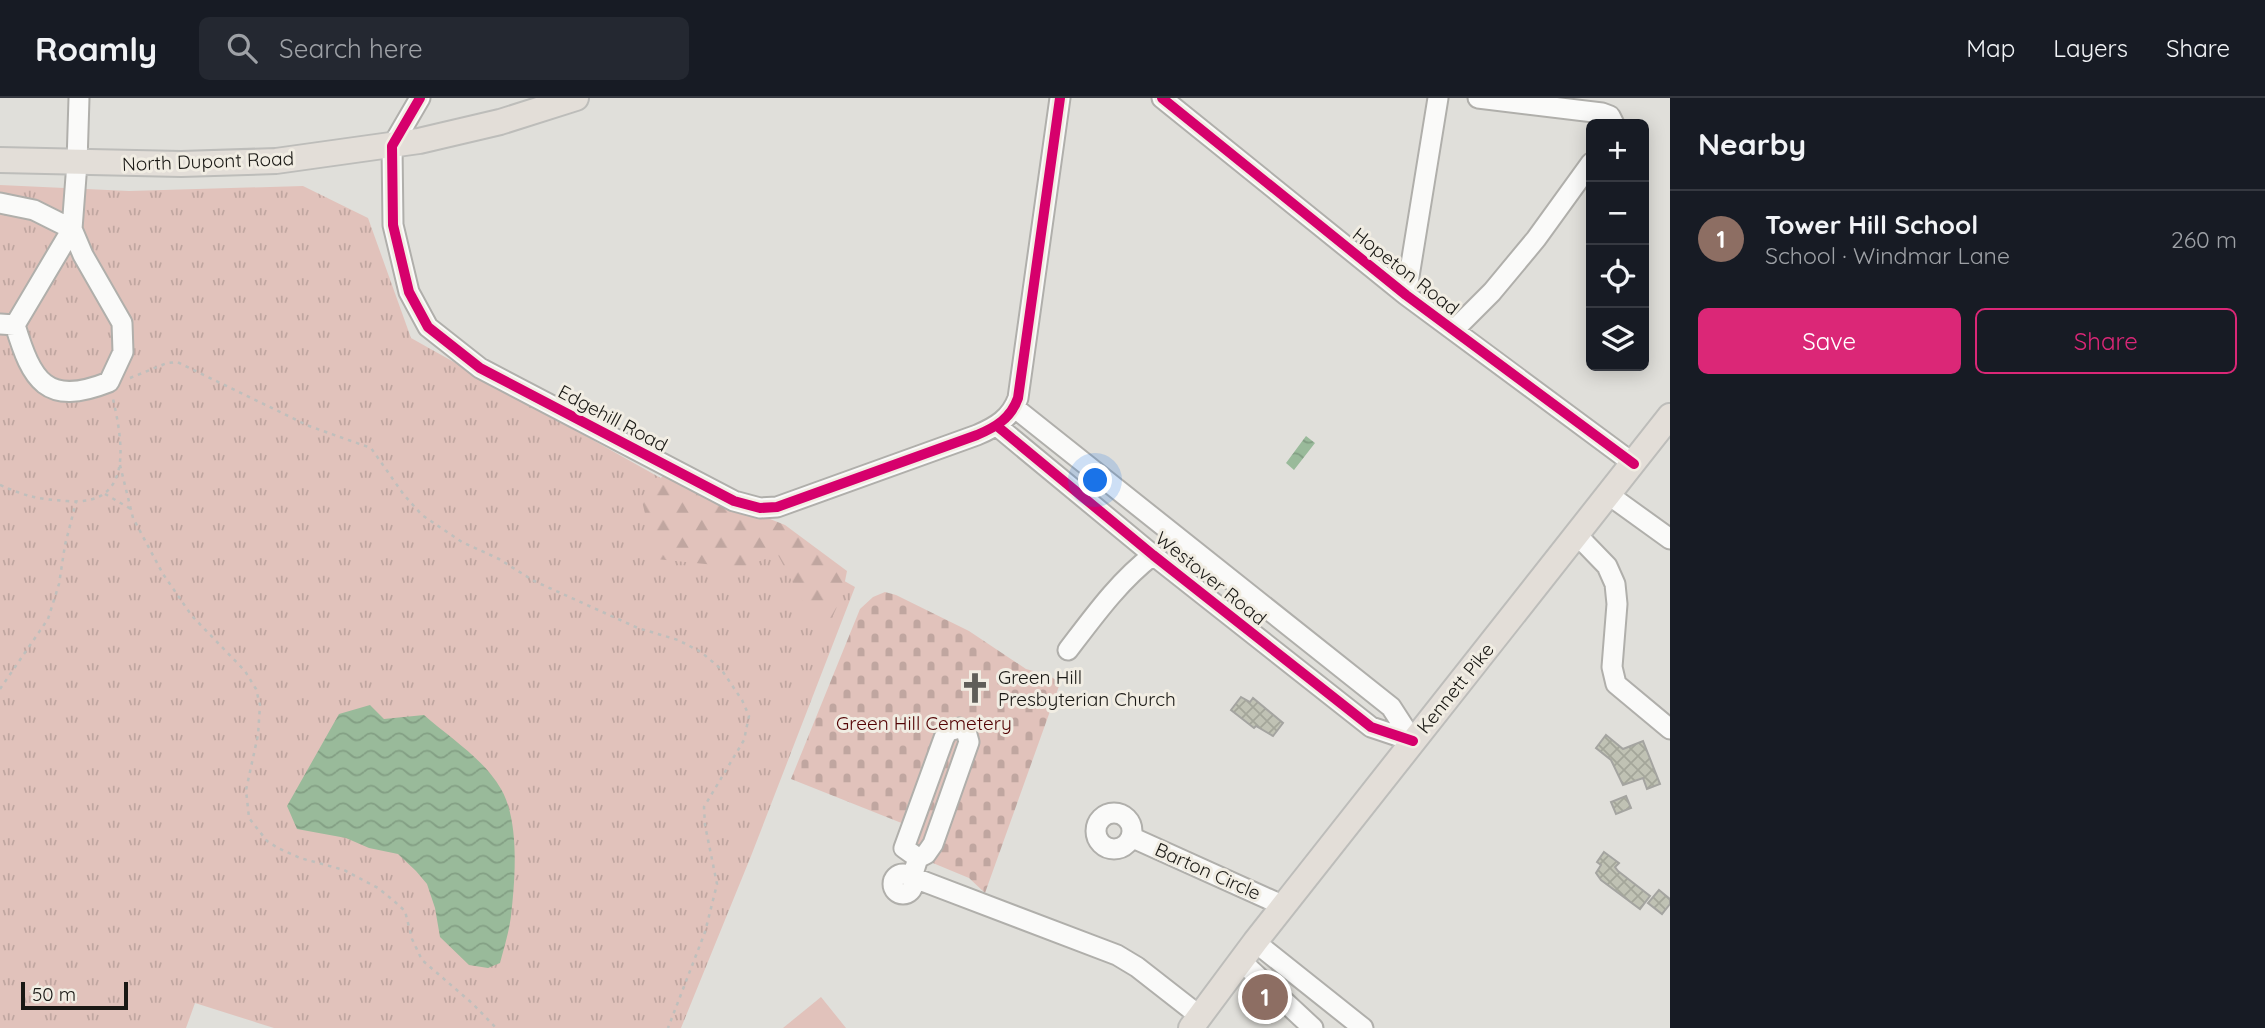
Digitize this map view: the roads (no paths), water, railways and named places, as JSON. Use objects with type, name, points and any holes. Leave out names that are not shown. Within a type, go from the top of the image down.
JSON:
[{"type":"main road","name":"North Dupont Road","points":[[0,160],[181,164],[276,161],[392,146],[500,122],[576,98]]},
{"type":"main road","name":"Kennett Pike","points":[[1196,1022],[1413,741],[1608,495],[1667,427]]},
{"type":"street","points":[[72,229],[7,325],[39,379],[63,393],[117,382],[124,352],[122,323],[83,255],[72,229],[79,98]]},
{"type":"street","points":[[392,146],[420,98]]},
{"type":"street","points":[[1015,408],[1060,98]]},
{"type":"street","name":"Hopeton Road","points":[[1162,98],[1406,295],[1634,464]]},
{"type":"street","points":[[1406,295],[1438,98]]},
{"type":"street","points":[[1478,98],[1602,113],[1612,119]]},
{"type":"street","name":"Edgehill Road","points":[[392,146],[393,225],[409,292],[428,327],[480,368],[734,501],[760,508],[777,507],[997,426],[1015,408]]},
{"type":"street","points":[[1454,330],[1492,292],[1586,170]]},
{"type":"street","points":[[0,203],[34,210],[72,229]]},
{"type":"street","name":"Westover Road","points":[[1015,408],[1391,707],[1413,741]]},
{"type":"street","name":"Westover Road","points":[[997,426],[1153,555],[1371,727],[1413,741]]},
{"type":"street","points":[[1608,495],[1670,539]]},
{"type":"street","points":[[1577,534],[1607,566],[1615,584],[1617,604],[1612,667],[1616,684],[1670,729]]},
{"type":"street","points":[[1068,650],[1107,598],[1153,555]]},
{"type":"street","points":[[918,858],[904,848],[944,737],[948,731],[959,728],[966,731],[969,742],[933,844],[926,854],[918,858],[912,877],[1117,955],[1137,967],[1196,1022]]},
{"type":"street","name":"Barton Circle","points":[[1131,837],[1284,906]]},
{"type":"street","points":[[1248,952],[1313,1028]]},
{"type":"street","points":[[1248,952],[1363,1028]]},
{"type":"water","points":[[1306,436],[1315,443],[1294,470],[1286,463]]},
{"type":"water","points":[[370,705],[384,719],[424,715],[476,758],[501,789],[507,802],[514,834],[515,869],[510,922],[500,963],[488,968],[469,965],[440,937],[427,884],[398,854],[369,848],[346,838],[297,829],[287,806],[339,714]]},
{"type":"place","name":"Green Hill Presbyterian Church","points":[[975,688]]},
{"type":"place","name":"Tower Hill School","points":[[1265,997]]},
{"type":"park label","name":"Green Hill Cemetery","points":[[924,723]]}]
